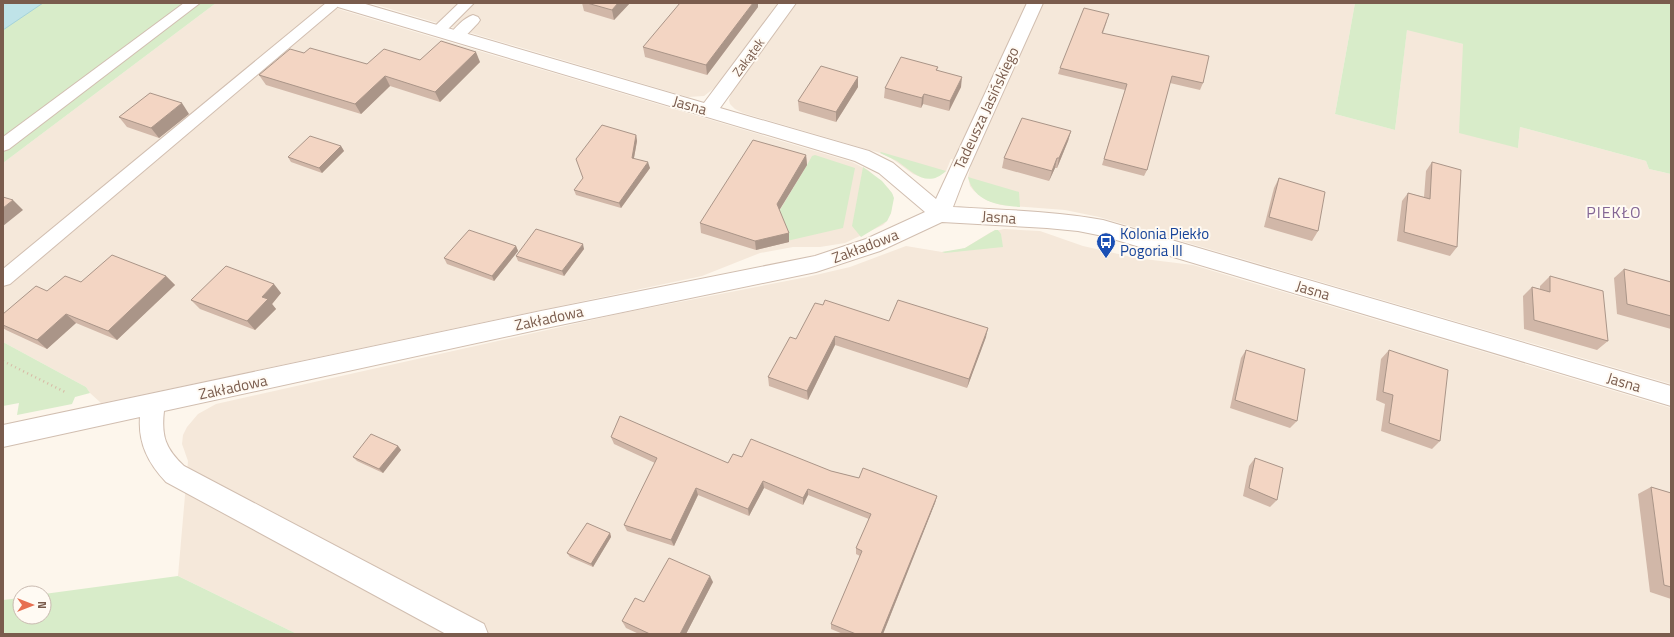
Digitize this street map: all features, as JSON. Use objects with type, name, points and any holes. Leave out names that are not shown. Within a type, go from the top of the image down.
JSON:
[{"type":"street","name":"Jasna","points":[[344,3],[872,160],[886,168],[940,214],[1047,220],[1103,228],[1671,396]]},
{"type":"street","name":"Zakątek","points":[[708,110],[788,3]]},
{"type":"street","name":"Tadeusza Jasińskiego","points":[[940,214],[952,181],[1035,3]]},
{"type":"street","name":"Zakładowa","points":[[3,436],[594,308],[816,264],[873,245],[940,214]]},
{"type":"street","points":[[153,404],[151,417],[152,437],[156,453],[163,463],[175,474],[474,634]]},
{"type":"lane","points":[[3,145],[193,3]]},
{"type":"lane","points":[[3,279],[335,3]]},
{"type":"lane","points":[[438,31],[467,3]]},
{"type":"lane","points":[[456,36],[473,20]]},
{"type":"path","points":[[3,361],[74,396],[91,417]]},
{"type":"shaded area","points":[[216,3],[318,3],[852,162],[868,170],[888,188],[893,195],[891,213],[883,225],[845,243],[820,247],[793,247],[760,253],[702,276],[101,403],[86,387],[3,342],[3,163]]},
{"type":"shaded area","points":[[370,3],[1355,3],[1335,114],[1395,130],[1407,29],[1463,44],[1518,148],[1520,127],[1646,161],[1649,169],[1671,174],[1671,384],[1099,217],[1065,210],[1001,205],[986,200],[970,186],[968,177],[971,165],[951,159],[946,171],[939,176],[928,178],[921,177],[913,174],[891,158],[880,153],[743,113],[735,109],[730,104],[729,100],[732,91],[717,86],[704,96],[688,97]]},
{"type":"shaded area","points":[[1004,229],[1040,231],[1083,246],[1136,258],[1193,265],[1671,408],[1671,634],[297,634],[178,576],[188,461],[182,444],[183,435],[187,427],[198,414],[216,404],[623,313],[807,277],[850,267],[906,246],[942,252],[958,250],[965,248],[991,232]]},
{"type":"green space","points":[[3,3],[216,3],[3,163]]},
{"type":"green space","points":[[1355,3],[1671,3],[1671,174],[1649,169],[1646,161],[1520,127],[1518,148],[1459,133],[1463,44],[1407,30],[1395,130],[1335,114]]},
{"type":"green space","points":[[881,152],[946,171],[933,179],[926,179],[915,174],[897,161],[880,153]]},
{"type":"green space","points":[[815,155],[855,168],[843,228],[757,248],[812,156]]},
{"type":"green space","points":[[863,167],[882,181],[892,193],[894,198],[891,213],[887,221],[861,237],[852,226]]},
{"type":"green space","points":[[968,177],[1019,192],[1020,207],[995,203],[981,197],[975,192]]},
{"type":"green space","points":[[995,230],[998,230],[1001,234],[1003,247],[945,253],[942,252],[965,248]]},
{"type":"green space","points":[[3,342],[86,387],[90,393],[75,397],[72,404],[17,415],[19,403],[3,406]]},
{"type":"green space","points":[[178,576],[297,634],[3,634],[3,600],[12,599],[12,625],[52,625],[52,593]]},
{"type":"water","points":[[3,3],[43,3],[3,30]]},
{"type":"building","points":[[587,3],[618,3],[612,10]]},
{"type":"building","points":[[680,3],[753,3],[706,65],[643,47]]},
{"type":"building","points":[[1084,8],[1109,14],[1102,33],[1209,56],[1203,83],[1172,76],[1147,170],[1104,159],[1127,84],[1060,68]]},
{"type":"building","points":[[441,41],[476,52],[435,92],[385,76],[355,104],[259,75],[290,49],[304,53],[310,48],[367,64],[384,49],[420,60]]},
{"type":"building","points":[[901,57],[938,67],[936,70],[962,77],[950,101],[924,94],[922,98],[885,88]]},
{"type":"building","points":[[821,66],[858,77],[836,112],[798,101]]},
{"type":"building","points":[[150,93],[182,103],[151,128],[119,117]]},
{"type":"building","points":[[1022,118],[1071,131],[1052,171],[1004,158]]},
{"type":"building","points":[[602,125],[636,135],[632,158],[648,162],[619,203],[574,190],[583,178],[576,159]]},
{"type":"building","points":[[310,136],[341,146],[319,168],[288,157]]},
{"type":"building","points":[[753,140],[806,155],[777,204],[789,233],[755,241],[700,223]]},
{"type":"building","points":[[1432,162],[1461,170],[1457,247],[1404,232],[1408,193],[1430,199]]},
{"type":"building","points":[[1279,178],[1325,192],[1318,231],[1269,217]]},
{"type":"building","points":[[3,197],[13,200],[3,208]]},
{"type":"building","points":[[536,229],[583,244],[562,271],[516,256]]},
{"type":"building","points":[[469,230],[516,246],[492,276],[444,258]]},
{"type":"building","points":[[112,255],[166,276],[108,331],[66,314],[37,340],[3,325],[3,314],[36,286],[47,291],[65,276],[81,282]]},
{"type":"building","points":[[226,266],[274,284],[262,297],[268,299],[247,321],[191,300]]},
{"type":"building","points":[[1624,269],[1671,282],[1671,316],[1627,304]]},
{"type":"building","points":[[1550,276],[1603,291],[1608,341],[1534,320],[1532,287],[1550,292]]},
{"type":"building","points":[[825,300],[889,321],[898,300],[988,328],[969,379],[835,336],[807,391],[768,377],[790,337],[796,339],[815,303],[823,305]]},
{"type":"building","points":[[1246,350],[1305,369],[1297,421],[1235,400]]},
{"type":"building","points":[[1389,350],[1448,370],[1440,441],[1389,423],[1393,395],[1383,392]]},
{"type":"building","points":[[620,416],[728,463],[733,454],[742,457],[751,439],[831,471],[859,478],[863,468],[937,496],[881,634],[856,634],[831,624],[862,551],[856,548],[871,514],[808,489],[803,498],[763,481],[748,509],[696,488],[671,540],[624,525],[657,458],[611,437]]},
{"type":"building","points":[[371,434],[398,446],[379,469],[353,457]]},
{"type":"building","points":[[1255,458],[1283,468],[1277,500],[1249,488]]},
{"type":"building","points":[[1651,487],[1671,493],[1671,587],[1664,585]]},
{"type":"building","points":[[587,523],[610,533],[591,564],[567,553]]},
{"type":"building","points":[[669,558],[710,576],[680,634],[650,634],[622,621],[635,598],[644,602]]},
{"type":"place","name":"Kolonia Piekło Pogoria III","points":[[1106,259]]},
{"type":"district","name":"PIEKŁO","points":[[1614,212]]}]
